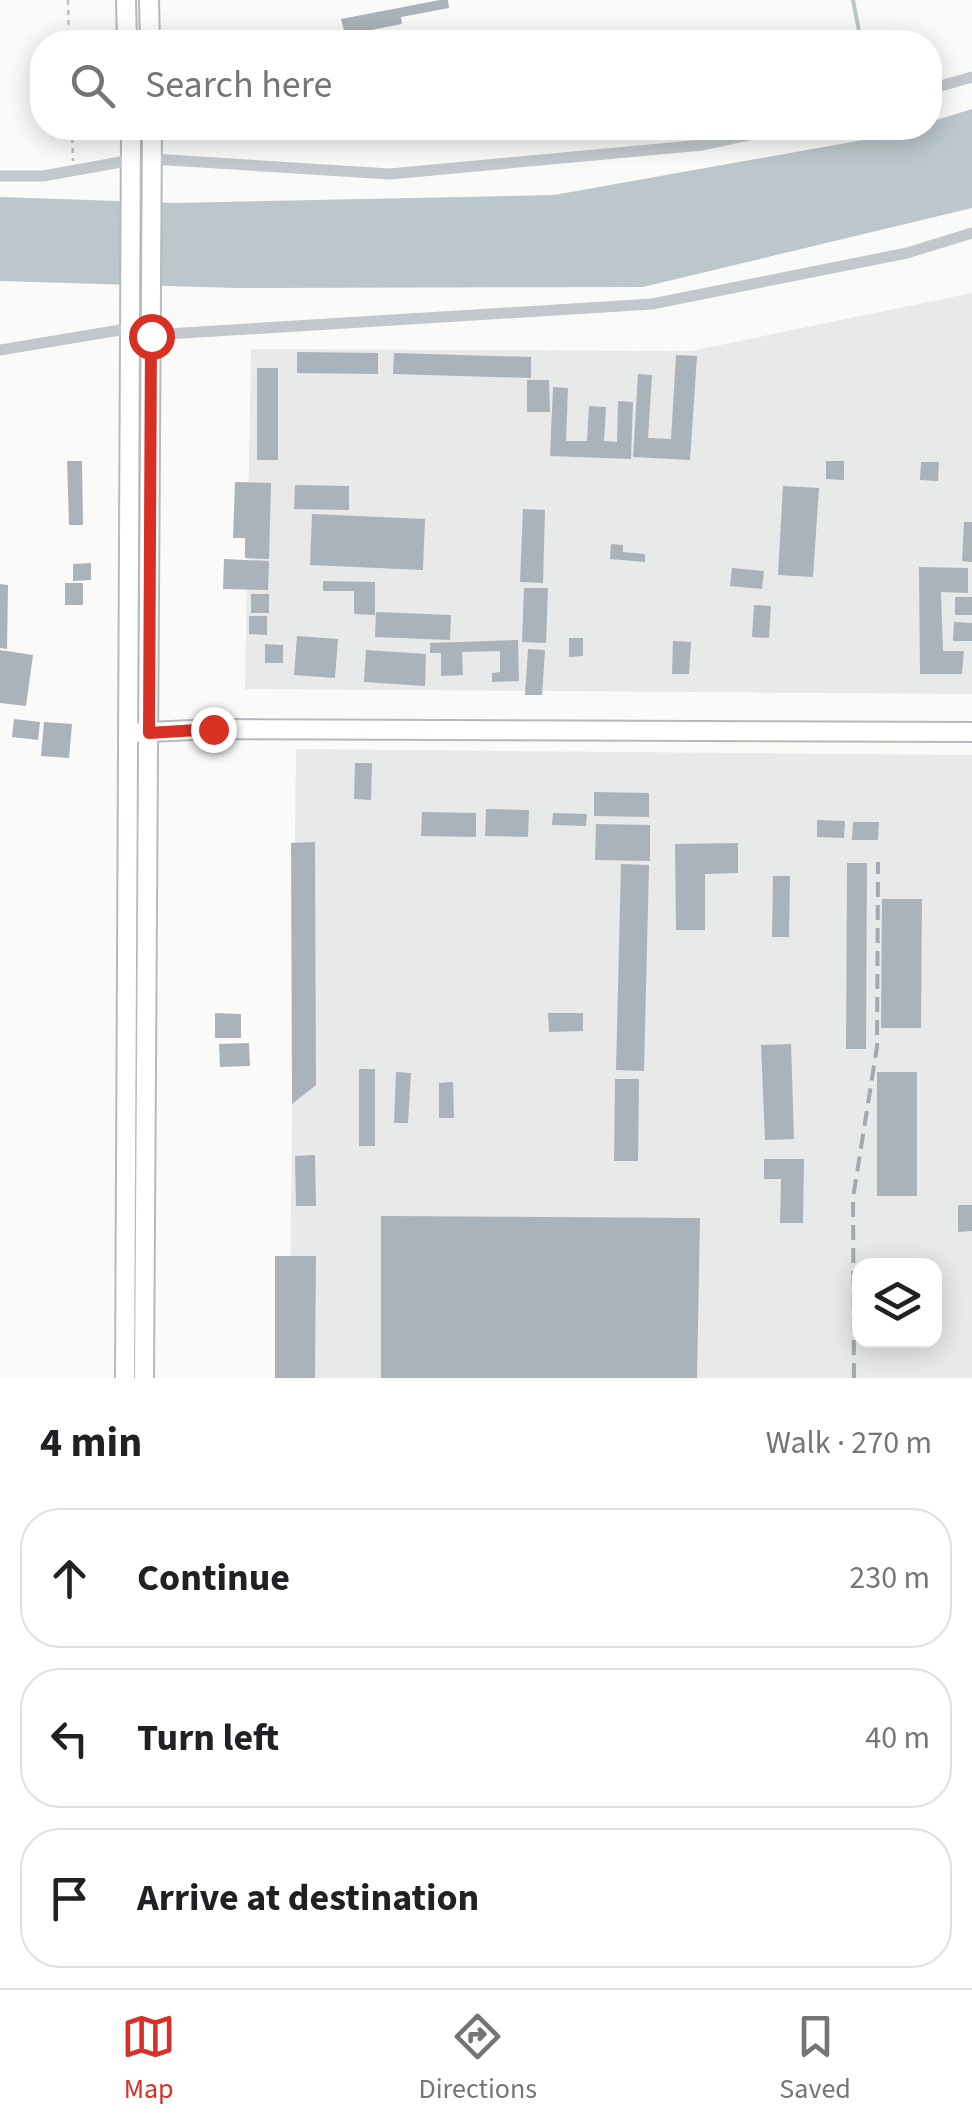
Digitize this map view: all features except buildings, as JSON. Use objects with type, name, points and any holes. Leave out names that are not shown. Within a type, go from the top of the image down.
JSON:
[{"type":"main road","points":[[126,0],[127,30]]},
{"type":"main road","points":[[149,0],[150,30]]},
{"type":"main road","points":[[134,140],[142,169]]},
{"type":"main road","points":[[144,1378],[149,733],[142,169],[149,140]]},
{"type":"main road","points":[[125,1378],[129,732],[142,326]]},
{"type":"main road","points":[[129,732],[972,732]]},
{"type":"street","points":[[942,86],[972,77]]},
{"type":"street","points":[[0,176],[142,169],[390,174],[726,140]]},
{"type":"street","points":[[0,350],[142,326],[652,304],[907,254],[972,233]]},
{"type":"path","points":[[68,0],[69,30]]},
{"type":"path","points":[[72,140],[73,172]]},
{"type":"shaded area","points":[[972,109],[972,208],[643,287],[236,288],[0,281],[0,197],[176,203],[554,195],[863,140],[942,140],[942,118]]},
{"type":"shaded area","points":[[972,293],[972,694],[245,689],[251,349],[691,351]]},
{"type":"shaded area","points":[[296,749],[972,755],[972,1378],[289,1378]]},
{"type":"waterway","points":[[853,0],[859,30]]},
{"type":"railway","points":[[854,1378],[853,1198],[877,1047],[878,862]]},
{"type":"route","points":[[151,336],[149,733],[213,729]]}]
